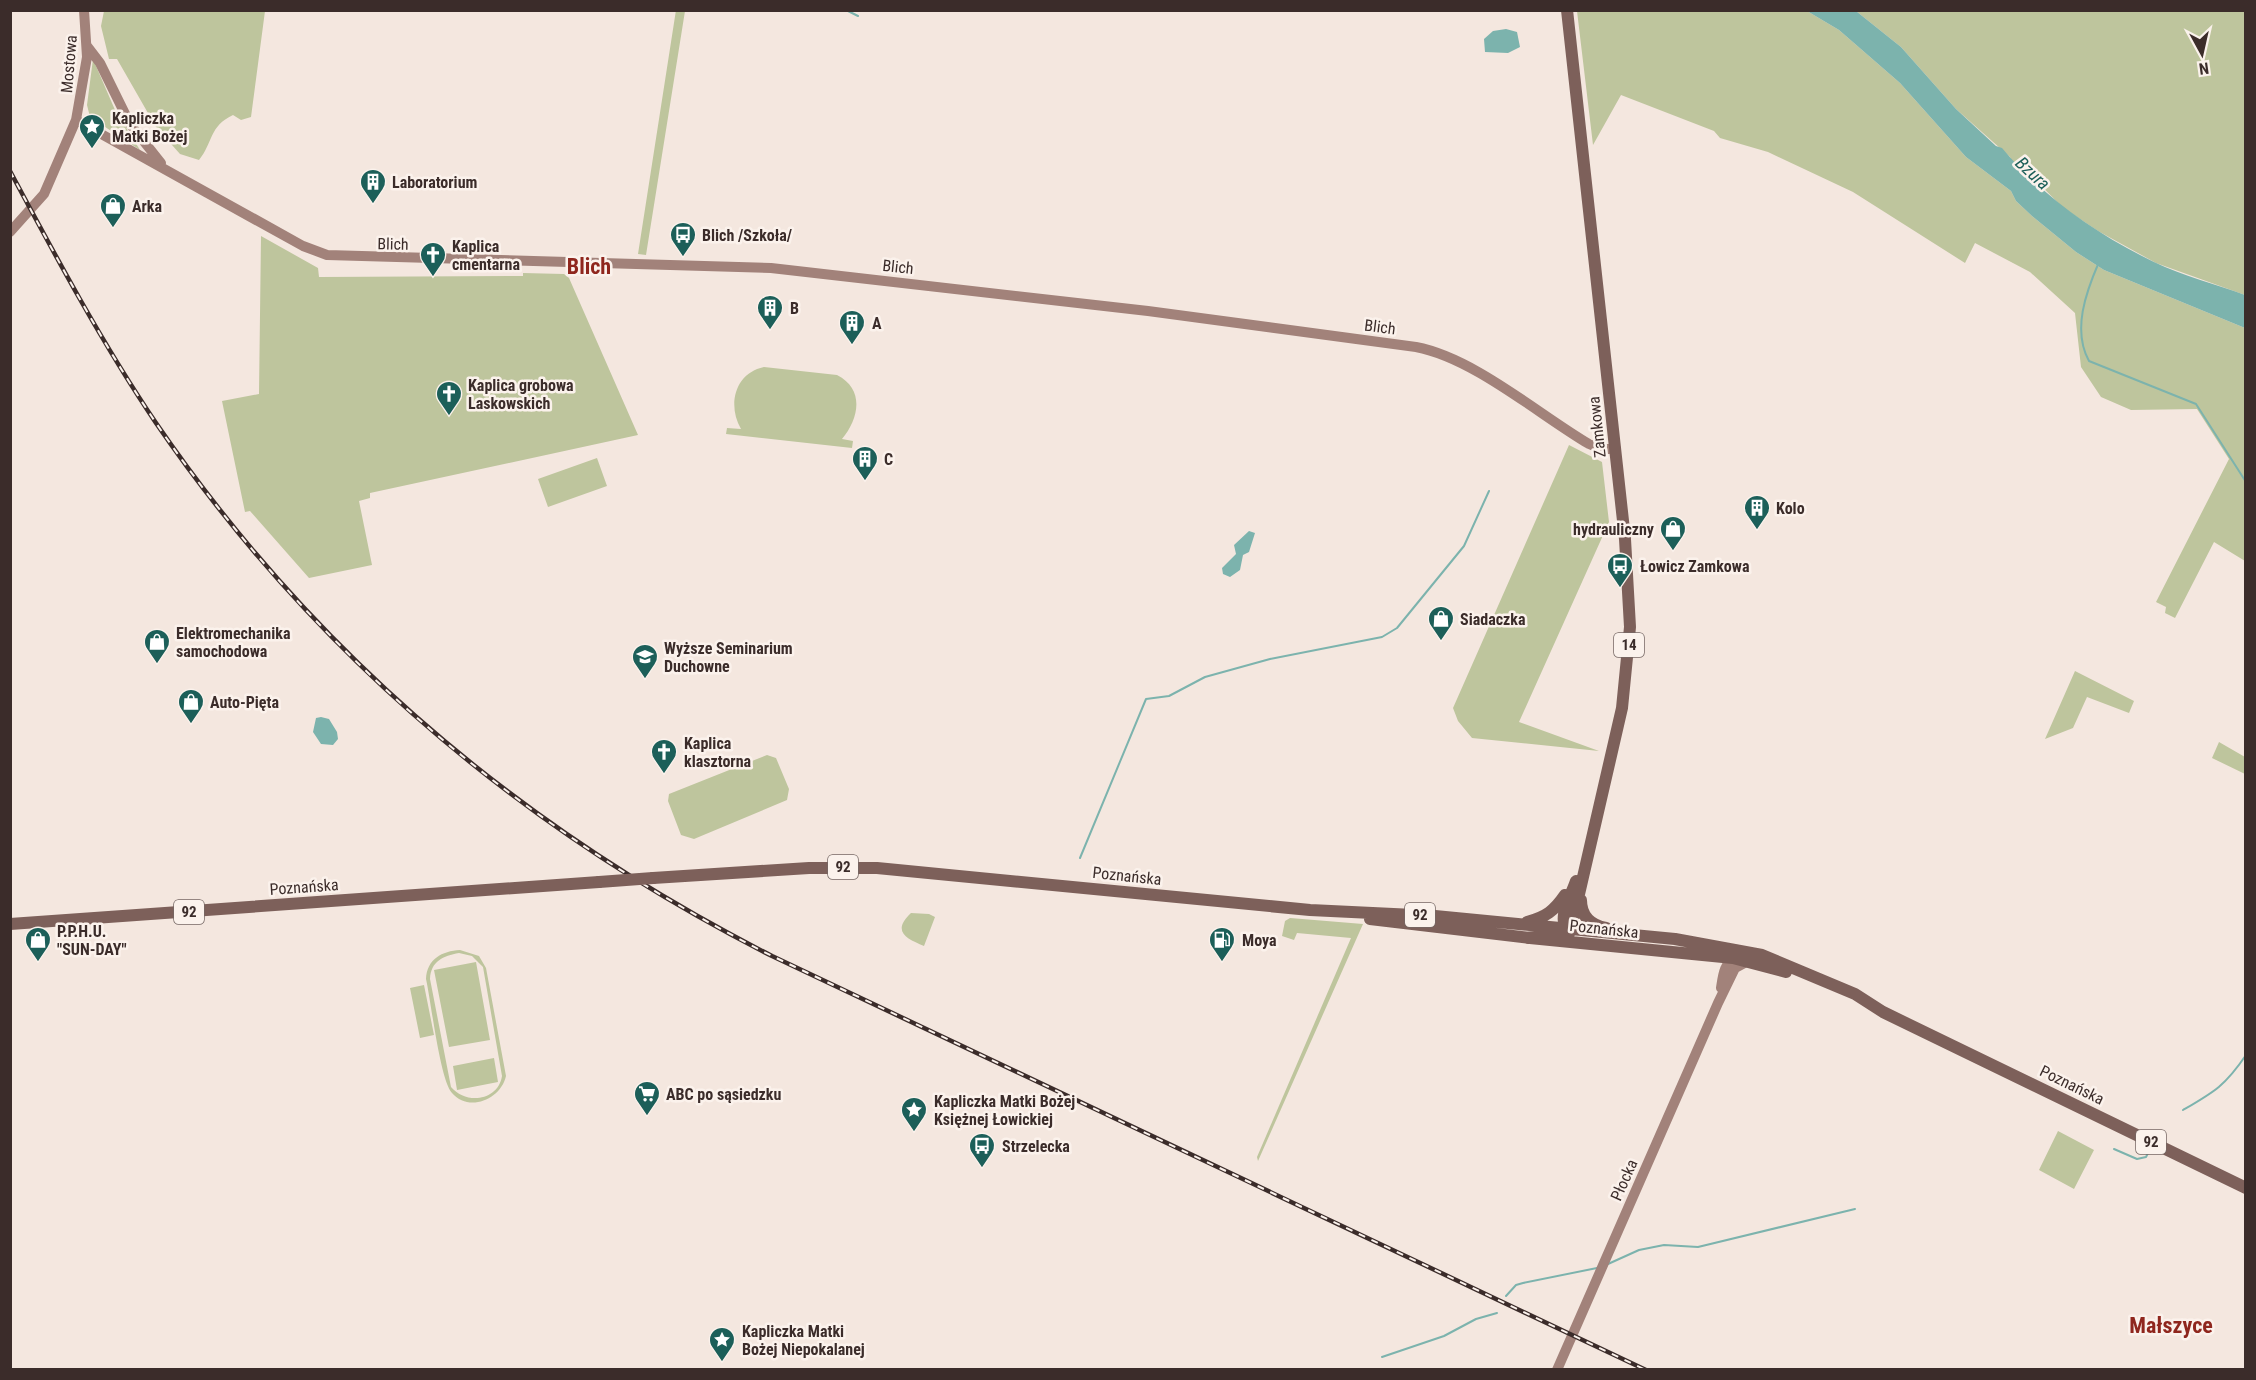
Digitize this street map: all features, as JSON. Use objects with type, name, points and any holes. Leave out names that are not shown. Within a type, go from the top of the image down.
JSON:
[{"type":"main road","name":"Zamkowa","points":[[1565,929],[1574,916],[1580,879],[1614,751],[1628,667],[1629,592],[1616,449],[1567,10]]},
{"type":"main road","name":"Poznańska","points":[[10,924],[653,878],[842,867],[1325,911],[1418,915],[1621,934],[1748,961],[1794,974],[1883,1012],[2246,1188]]},
{"type":"main road","name":"Zamkowa","points":[[1516,924],[1541,918],[1555,910],[1580,879]]},
{"type":"main road","name":"Zamkowa","points":[[1580,879],[1581,905],[1586,918],[1597,927],[1621,934]]},
{"type":"main road","name":"Poznańska","points":[[1325,911],[1330,914],[1396,923],[1710,957],[1732,958],[1761,955],[1855,994],[1883,1012]]},
{"type":"main road","name":"Poznańska","points":[[1528,938],[1555,935],[1565,929]]},
{"type":"main road","points":[[1565,929],[1580,943]]},
{"type":"street","name":"Mostowa","points":[[10,232],[44,194],[76,120],[87,46],[84,10]]},
{"type":"street","name":"Blich","points":[[87,46],[100,63],[123,112],[146,153]]},
{"type":"street","name":"Blich","points":[[76,120],[146,153],[167,170],[303,246],[335,256],[771,268],[1148,311],[1431,350],[1482,376],[1589,444],[1601,449],[1616,449]]},
{"type":"street","points":[[1710,957],[1719,966],[1722,983]]},
{"type":"street","name":"Płocka","points":[[1718,1003],[1725,967],[1732,958]]},
{"type":"street","name":"Płocka","points":[[1557,1370],[1718,1003],[1732,958]]},
{"type":"green space","points":[[676,10],[685,11],[646,255],[638,254]]},
{"type":"green space","points":[[104,11],[265,11],[251,117],[241,120],[233,115],[225,119],[215,130],[199,160],[180,154],[156,127],[117,59],[109,59],[101,26]]},
{"type":"green space","points":[[1577,11],[1807,11],[1839,30],[1900,83],[1966,157],[2011,191],[2016,201],[2076,252],[2104,270],[2245,328],[2245,561],[2214,542],[2175,618],[2165,613],[2166,607],[2156,602],[2229,459],[2197,409],[2131,410],[2101,397],[2081,367],[2075,313],[2030,272],[1975,243],[1965,263],[1853,192],[1768,152],[1720,138],[1714,131],[1621,95],[1593,145]]},
{"type":"green space","points":[[1856,11],[2245,11],[2245,295],[2156,263],[2098,231],[2062,207],[2026,170],[2012,162],[2010,157],[1956,109],[1901,47]]},
{"type":"green space","points":[[93,59],[115,110],[140,150],[90,117],[87,105]]},
{"type":"green space","points":[[261,236],[318,268],[319,277],[564,274],[569,278],[638,435],[370,493],[370,498],[359,501],[372,565],[309,578],[250,511],[245,512],[222,401],[259,394]]},
{"type":"green space","points":[[764,367],[837,375],[846,381],[852,388],[856,405],[852,423],[842,439],[853,441],[852,448],[726,434],[727,428],[741,429],[734,400],[740,383],[754,370]]},
{"type":"green space","points":[[1569,445],[1602,462],[1609,522],[1519,722],[1599,751],[1472,738],[1458,721],[1453,708]]},
{"type":"green space","points":[[597,458],[607,486],[548,507],[538,479]]},
{"type":"green space","points":[[2075,671],[2134,701],[2129,713],[2087,697],[2073,728],[2045,739]]},
{"type":"green space","points":[[2219,742],[2245,757],[2245,774],[2212,758]]},
{"type":"green space","points":[[767,755],[776,758],[789,789],[787,800],[694,839],[681,835],[668,801],[669,794]]},
{"type":"green space","points":[[911,913],[929,914],[935,917],[924,946],[912,941],[902,930],[902,925]]},
{"type":"green space","points":[[1290,918],[1363,924],[1258,1161],[1257,1157],[1351,938],[1297,933],[1294,940],[1282,936],[1285,921]]},
{"type":"green space","points":[[460,950],[479,956],[486,968],[506,1076],[498,1091],[484,1101],[467,1102],[452,1093],[440,1057],[426,979],[432,961],[442,954]],"holes":[[[459,953],[472,956],[483,967],[502,1076],[494,1091],[481,1098],[465,1096],[457,1093],[451,1087],[430,979],[433,968],[439,960]]]},
{"type":"green space","points":[[476,962],[490,1040],[449,1047],[434,970]]},
{"type":"green space","points":[[424,985],[434,1035],[420,1038],[410,988]]},
{"type":"green space","points":[[494,1058],[498,1082],[457,1090],[453,1066]]},
{"type":"green space","points":[[2058,1131],[2094,1150],[2074,1189],[2039,1170]]},
{"type":"water","points":[[1807,11],[1856,11],[1901,47],[1956,109],[1996,146],[2002,148],[2034,182],[2071,213],[2111,239],[2154,262],[2245,295],[2245,328],[2104,270],[2076,252],[2016,201],[2011,191],[1966,157],[1900,83],[1839,30]]},
{"type":"water","points":[[1506,29],[1517,32],[1520,47],[1508,53],[1485,52],[1484,39],[1493,31]]},
{"type":"water","points":[[1249,531],[1255,533],[1249,552],[1243,555],[1240,570],[1230,577],[1223,574],[1222,568],[1236,554],[1234,545]]},
{"type":"water","points":[[316,718],[329,719],[337,732],[338,739],[333,745],[321,744],[313,732]]},
{"type":"waterway","points":[[846,10],[858,16]]},
{"type":"waterway","points":[[2099,262],[2086,298],[2081,324],[2084,349],[2089,361],[2196,404],[2246,482]]},
{"type":"waterway","points":[[1080,858],[1146,699],[1169,696],[1205,677],[1270,659],[1382,637],[1397,628],[1464,546],[1489,491]]},
{"type":"waterway","points":[[2183,1110],[2218,1087],[2232,1074],[2246,1055]]},
{"type":"waterway","points":[[2155,1139],[2159,1131]]},
{"type":"waterway","points":[[2114,1149],[2137,1159],[2146,1157],[2151,1147]]},
{"type":"waterway","points":[[1608,1264],[1639,1250],[1664,1245],[1698,1247],[1855,1209]]},
{"type":"waterway","points":[[1506,1296],[1516,1285],[1597,1268]]},
{"type":"waterway","points":[[1382,1357],[1444,1336],[1476,1319],[1497,1313]]},
{"type":"railway","points":[[10,171],[117,362],[156,423],[218,507],[284,586],[355,660],[430,729],[509,793],[593,852],[680,906],[772,956],[1646,1370]]},
{"type":"place","name":"Kapliczka Matki Bożej","points":[[92,150]]},
{"type":"place","name":"Laboratorium","points":[[373,205]]},
{"type":"place","name":"Arka","points":[[113,229]]},
{"type":"place","name":"Blich /Szkoła/","points":[[683,258]]},
{"type":"place","name":"Kaplica cmentarna","points":[[433,278]]},
{"type":"place","name":"B","points":[[770,331]]},
{"type":"place","name":"A","points":[[852,346]]},
{"type":"place","name":"Kaplica grobowa Laskowskich","points":[[449,417]]},
{"type":"place","name":"C","points":[[865,482]]},
{"type":"place","name":"Kolo","points":[[1757,531]]},
{"type":"place","name":"hydrauliczny","points":[[1673,552]]},
{"type":"place","name":"Łowicz Zamkowa","points":[[1620,589]]},
{"type":"place","name":"Siadaczka","points":[[1441,642]]},
{"type":"place","name":"Elektromechanika samochodowa","points":[[157,665]]},
{"type":"place","name":"Wyższe Seminarium Duchowne","points":[[645,680]]},
{"type":"place","name":"Auto-Pięta","points":[[191,725]]},
{"type":"place","name":"Kaplica klasztorna","points":[[664,775]]},
{"type":"place","name":"P.P.H.U. \"SUN-DAY\"","points":[[38,963]]},
{"type":"place","name":"Moya","points":[[1222,963]]},
{"type":"place","name":"ABC po sąsiedzku","points":[[647,1117]]},
{"type":"place","name":"Kapliczka Matki Bożej Księżnej Łowickiej","points":[[914,1133]]},
{"type":"place","name":"Strzelecka","points":[[982,1169]]},
{"type":"place","name":"Kapliczka Matki Bożej Niepokalanej","points":[[722,1363]]},
{"type":"district","name":"Blich","points":[[589,266]]},
{"type":"district","name":"Małszyce","points":[[2171,1325]]},
{"type":"water label","name":"Bzura","points":[[2033,173]]}]
